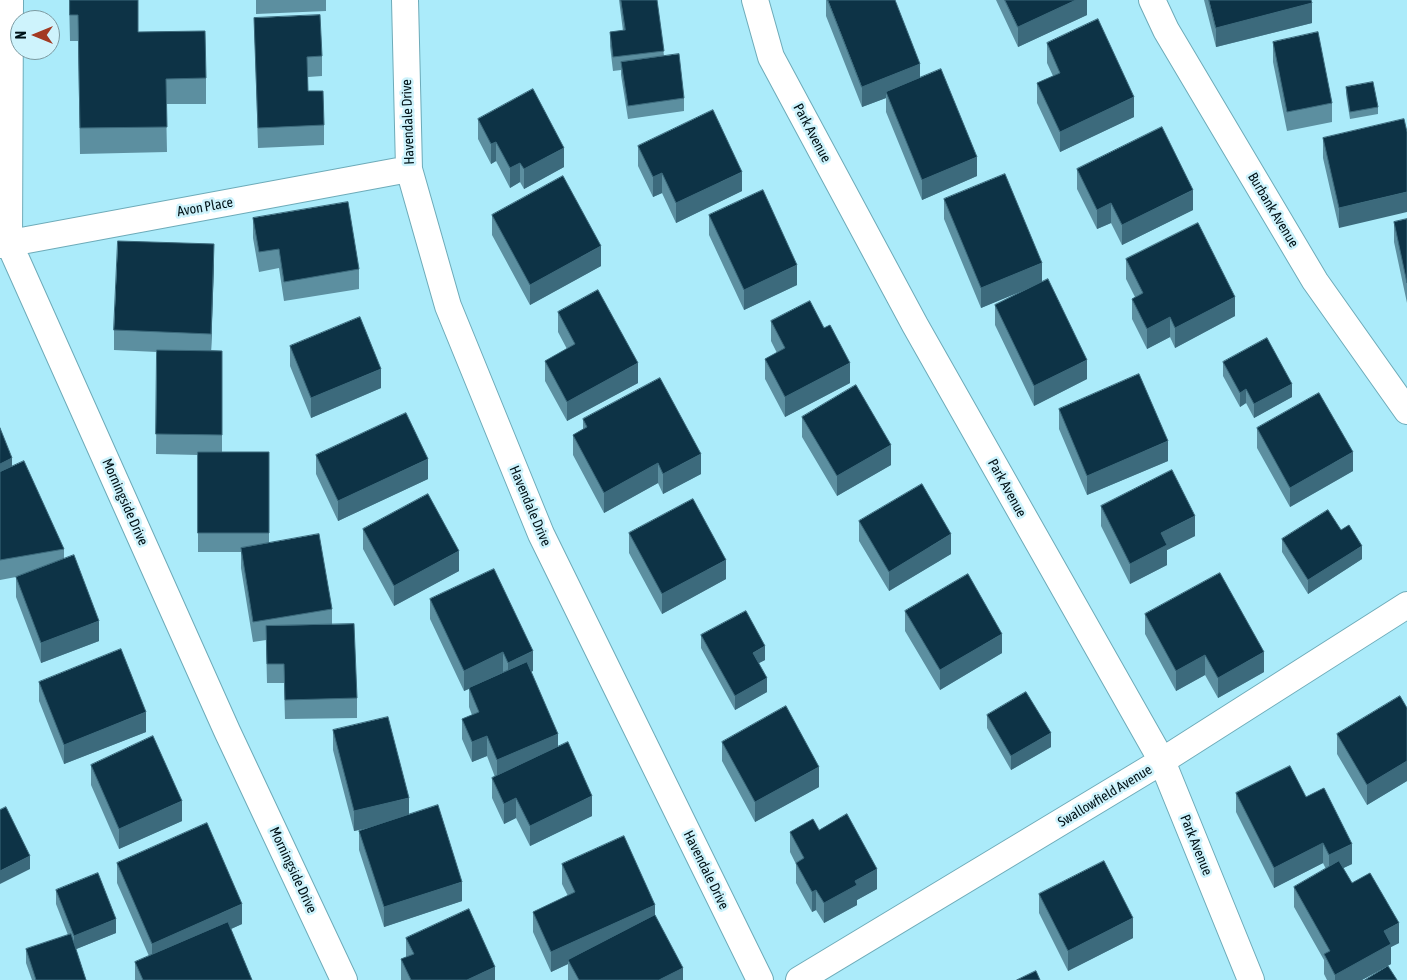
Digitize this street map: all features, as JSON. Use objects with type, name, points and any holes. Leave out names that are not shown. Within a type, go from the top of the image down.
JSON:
[{"type":"street","name":"Morningside Drive","points":[[10,0],[5,244],[227,731],[344,980]]},
{"type":"street","name":"Havendale Drive","points":[[405,0],[409,169],[448,306],[541,534],[760,980]]},
{"type":"street","name":"Park Avenue","points":[[755,0],[771,57],[920,333],[1162,761],[1251,980]]},
{"type":"street","name":"Burbank Avenue","points":[[1152,0],[1166,30],[1315,281],[1407,411]]},
{"type":"street","name":"Avon Place","points":[[5,244],[409,169]]},
{"type":"street","name":"Swallowfield Avenue","points":[[799,980],[1162,761],[1407,605]]},
{"type":"building","points":[[70,0],[138,0],[138,32],[205,31],[206,78],[166,79],[167,127],[80,128],[78,15],[70,15]]},
{"type":"building","points":[[621,0],[657,0],[664,51],[613,57],[610,32],[625,30]]},
{"type":"building","points":[[828,0],[895,0],[920,64],[862,87]]},
{"type":"building","points":[[1005,0],[1076,0],[1018,27]]},
{"type":"building","points":[[1209,0],[1311,0],[1312,3],[1216,28]]},
{"type":"building","points":[[320,15],[322,56],[307,57],[308,91],[323,91],[324,125],[258,128],[254,18]]},
{"type":"building","points":[[1098,19],[1134,97],[1060,132],[1037,83],[1060,73],[1047,43]]},
{"type":"building","points":[[1318,32],[1332,103],[1287,112],[1273,42]]},
{"type":"building","points":[[679,54],[684,98],[628,106],[621,62]]},
{"type":"building","points":[[941,69],[977,157],[922,180],[886,92]]},
{"type":"building","points":[[1373,82],[1378,107],[1350,112],[1346,87]]},
{"type":"building","points":[[533,89],[564,148],[524,169],[520,163],[510,168],[496,142],[491,144],[478,119]]},
{"type":"building","points":[[713,110],[742,172],[676,203],[662,173],[653,177],[638,146]]},
{"type":"building","points":[[1404,119],[1407,132],[1407,192],[1339,208],[1323,138]]},
{"type":"building","points":[[1162,127],[1193,190],[1122,225],[1111,203],[1097,210],[1077,169]]},
{"type":"building","points":[[1005,174],[1042,263],[981,288],[944,199]]},
{"type":"building","points":[[563,176],[601,246],[530,285],[492,215]]},
{"type":"building","points":[[763,190],[797,265],[744,290],[709,215]]},
{"type":"building","points":[[348,202],[359,269],[284,282],[279,249],[259,252],[253,218]]},
{"type":"building","points":[[1407,219],[1407,283],[1394,222]]},
{"type":"building","points":[[1198,223],[1235,297],[1175,328],[1170,317],[1147,329],[1132,299],[1143,293],[1126,259]]},
{"type":"building","points":[[118,241],[214,244],[211,334],[114,330]]},
{"type":"building","points":[[1048,279],[1087,360],[1034,386],[995,305]]},
{"type":"building","points":[[598,290],[638,363],[567,402],[545,361],[575,344],[558,312]]},
{"type":"building","points":[[810,301],[824,328],[830,325],[850,363],[785,397],[765,359],[785,348],[771,321]]},
{"type":"building","points":[[360,317],[381,369],[311,398],[290,346]]},
{"type":"building","points":[[1267,338],[1292,384],[1254,404],[1246,389],[1240,393],[1223,362]]},
{"type":"building","points":[[157,350],[222,351],[222,435],[156,434]]},
{"type":"building","points":[[1139,374],[1168,441],[1087,476],[1059,409]]},
{"type":"building","points":[[660,378],[701,454],[663,474],[658,463],[604,493],[573,435],[587,427],[583,419]]},
{"type":"building","points":[[856,385],[891,445],[837,476],[802,417]]},
{"type":"building","points":[[1319,393],[1353,452],[1290,488],[1257,428]]},
{"type":"building","points":[[406,413],[428,459],[338,501],[316,455]]},
{"type":"building","points":[[0,428],[12,458],[0,464]]},
{"type":"building","points":[[198,452],[269,452],[269,533],[198,533]]},
{"type":"building","points":[[24,461],[64,549],[0,560],[0,472]]},
{"type":"building","points":[[1172,470],[1195,516],[1161,533],[1167,545],[1130,564],[1101,506]]},
{"type":"building","points":[[922,484],[951,534],[889,572],[859,521]]},
{"type":"building","points":[[428,494],[459,551],[394,586],[363,529]]},
{"type":"building","points":[[693,499],[726,560],[662,594],[629,533]]},
{"type":"building","points":[[1328,510],[1341,530],[1349,525],[1362,546],[1308,580],[1282,539]]},
{"type":"building","points":[[319,534],[332,609],[253,622],[241,548]]},
{"type":"building","points":[[74,555],[99,621],[41,643],[16,577]]},
{"type":"building","points":[[494,569],[533,651],[508,663],[503,652],[464,671],[430,599]]},
{"type":"building","points":[[1220,573],[1264,652],[1218,678],[1205,655],[1176,671],[1145,614]]},
{"type":"building","points":[[968,574],[1002,634],[940,670],[905,611]]},
{"type":"building","points":[[746,611],[765,646],[753,653],[767,678],[735,696],[701,635]]},
{"type":"building","points":[[354,624],[357,698],[285,700],[284,664],[267,664],[266,626]]},
{"type":"building","points":[[121,649],[146,712],[64,745],[39,682]]},
{"type":"building","points":[[527,662],[558,734],[497,760],[487,736],[472,742],[462,719],[479,712],[469,688]]},
{"type":"building","points":[[1026,692],[1051,733],[1011,756],[987,715]]},
{"type":"building","points":[[1400,696],[1407,708],[1407,761],[1367,785],[1337,734]]},
{"type":"building","points":[[786,706],[819,767],[755,802],[722,742]]},
{"type":"building","points":[[388,717],[409,798],[354,811],[333,730]]},
{"type":"building","points":[[153,736],[182,801],[119,829],[91,765]]},
{"type":"building","points":[[568,742],[592,796],[530,826],[516,798],[504,804],[492,778]]},
{"type":"building","points":[[1290,766],[1306,797],[1324,788],[1352,844],[1329,855],[1323,843],[1274,868],[1236,793]]},
{"type":"building","points":[[438,805],[462,882],[384,907],[359,831]]},
{"type":"building","points":[[6,807],[30,856],[0,871],[0,810]]},
{"type":"building","points":[[847,814],[877,869],[855,881],[857,885],[824,903],[816,890],[812,892],[796,863],[804,858],[790,832],[813,819],[819,830]]},
{"type":"building","points":[[207,823],[242,904],[152,944],[117,863]]},
{"type":"building","points":[[624,836],[655,905],[551,952],[533,912],[575,892],[562,864]]},
{"type":"building","points":[[1104,861],[1133,918],[1068,951],[1039,894]]},
{"type":"building","points":[[1339,861],[1352,883],[1370,873],[1399,923],[1384,931],[1391,944],[1335,975],[1324,954],[1330,951],[1294,887]]},
{"type":"building","points":[[98,873],[116,919],[74,936],[56,890]]},
{"type":"building","points":[[469,909],[495,967],[467,980],[411,980],[401,959],[414,954],[406,938]]},
{"type":"building","points":[[655,915],[683,968],[659,980],[579,980],[568,960]]},
{"type":"building","points":[[228,922],[252,980],[143,980],[135,962]]},
{"type":"building","points":[[71,934],[86,980],[36,980],[26,949]]},
{"type":"building","points":[[1388,966],[1397,980],[1365,980]]},
{"type":"building","points":[[1036,971],[1040,980],[1017,980]]}]
